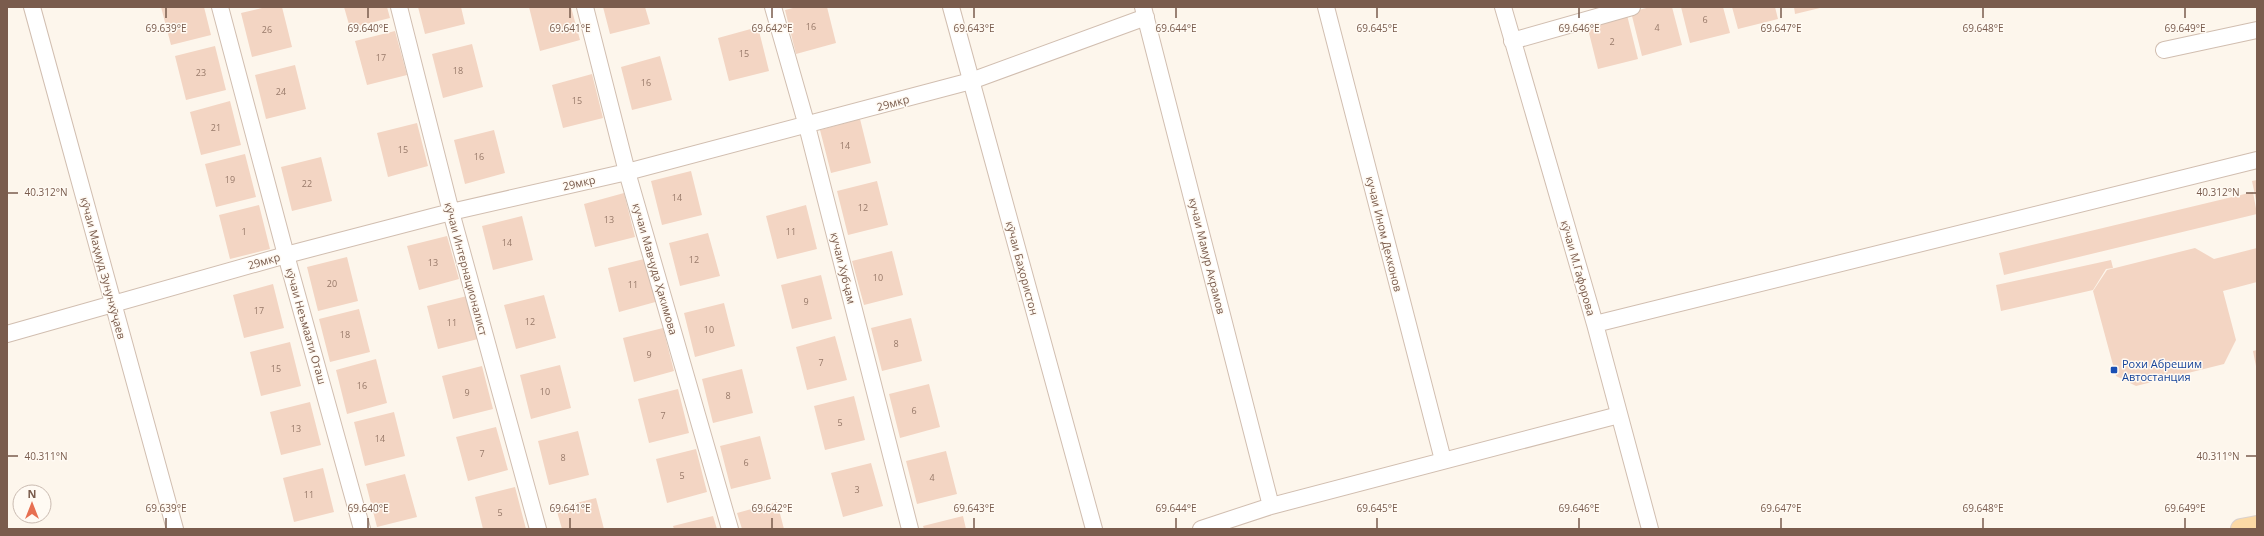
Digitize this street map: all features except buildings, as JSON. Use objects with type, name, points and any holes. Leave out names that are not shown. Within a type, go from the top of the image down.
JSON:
[{"type":"main road","points":[[2241,529],[2257,526]]},
{"type":"street","name":"кӯчаи Маҳмуд Зунунхӯҷаев","points":[[32,7],[175,529]]},
{"type":"street","name":"кӯчаи Неъмаати Оташ","points":[[220,7],[362,529]]},
{"type":"street","name":"кӯчаи Интернационалист","points":[[399,7],[451,212],[538,529]]},
{"type":"street","name":"кучаи Мавҷуда Ҳакимова","points":[[585,7],[627,172],[730,529]]},
{"type":"street","name":"кучаи Хубҷам","points":[[773,7],[807,126],[910,529]]},
{"type":"street","name":"кӯчаи Баҳористон","points":[[951,7],[1094,529]]},
{"type":"street","name":"кучаи Ином Дехконов","points":[[1326,7],[1442,460]]},
{"type":"street","name":"кӯчаи М.Гафорова","points":[[1503,7],[1595,324],[1650,529]]},
{"type":"street","points":[[1512,41],[1632,7]]},
{"type":"street","name":"29мкр","points":[[7,334],[286,254],[451,212],[627,172],[807,126],[971,81],[1144,12]]},
{"type":"street","name":"кучаи Мамур Акрамов","points":[[1144,12],[1271,506]]},
{"type":"street","points":[[2164,50],[2257,30]]},
{"type":"street","points":[[1595,324],[2257,160]]},
{"type":"street","points":[[1201,529],[1271,506],[1442,460],[1619,415]]},
{"type":"place","name":"Рохи Абрешим Автостанция","points":[[2114,370]]}]
